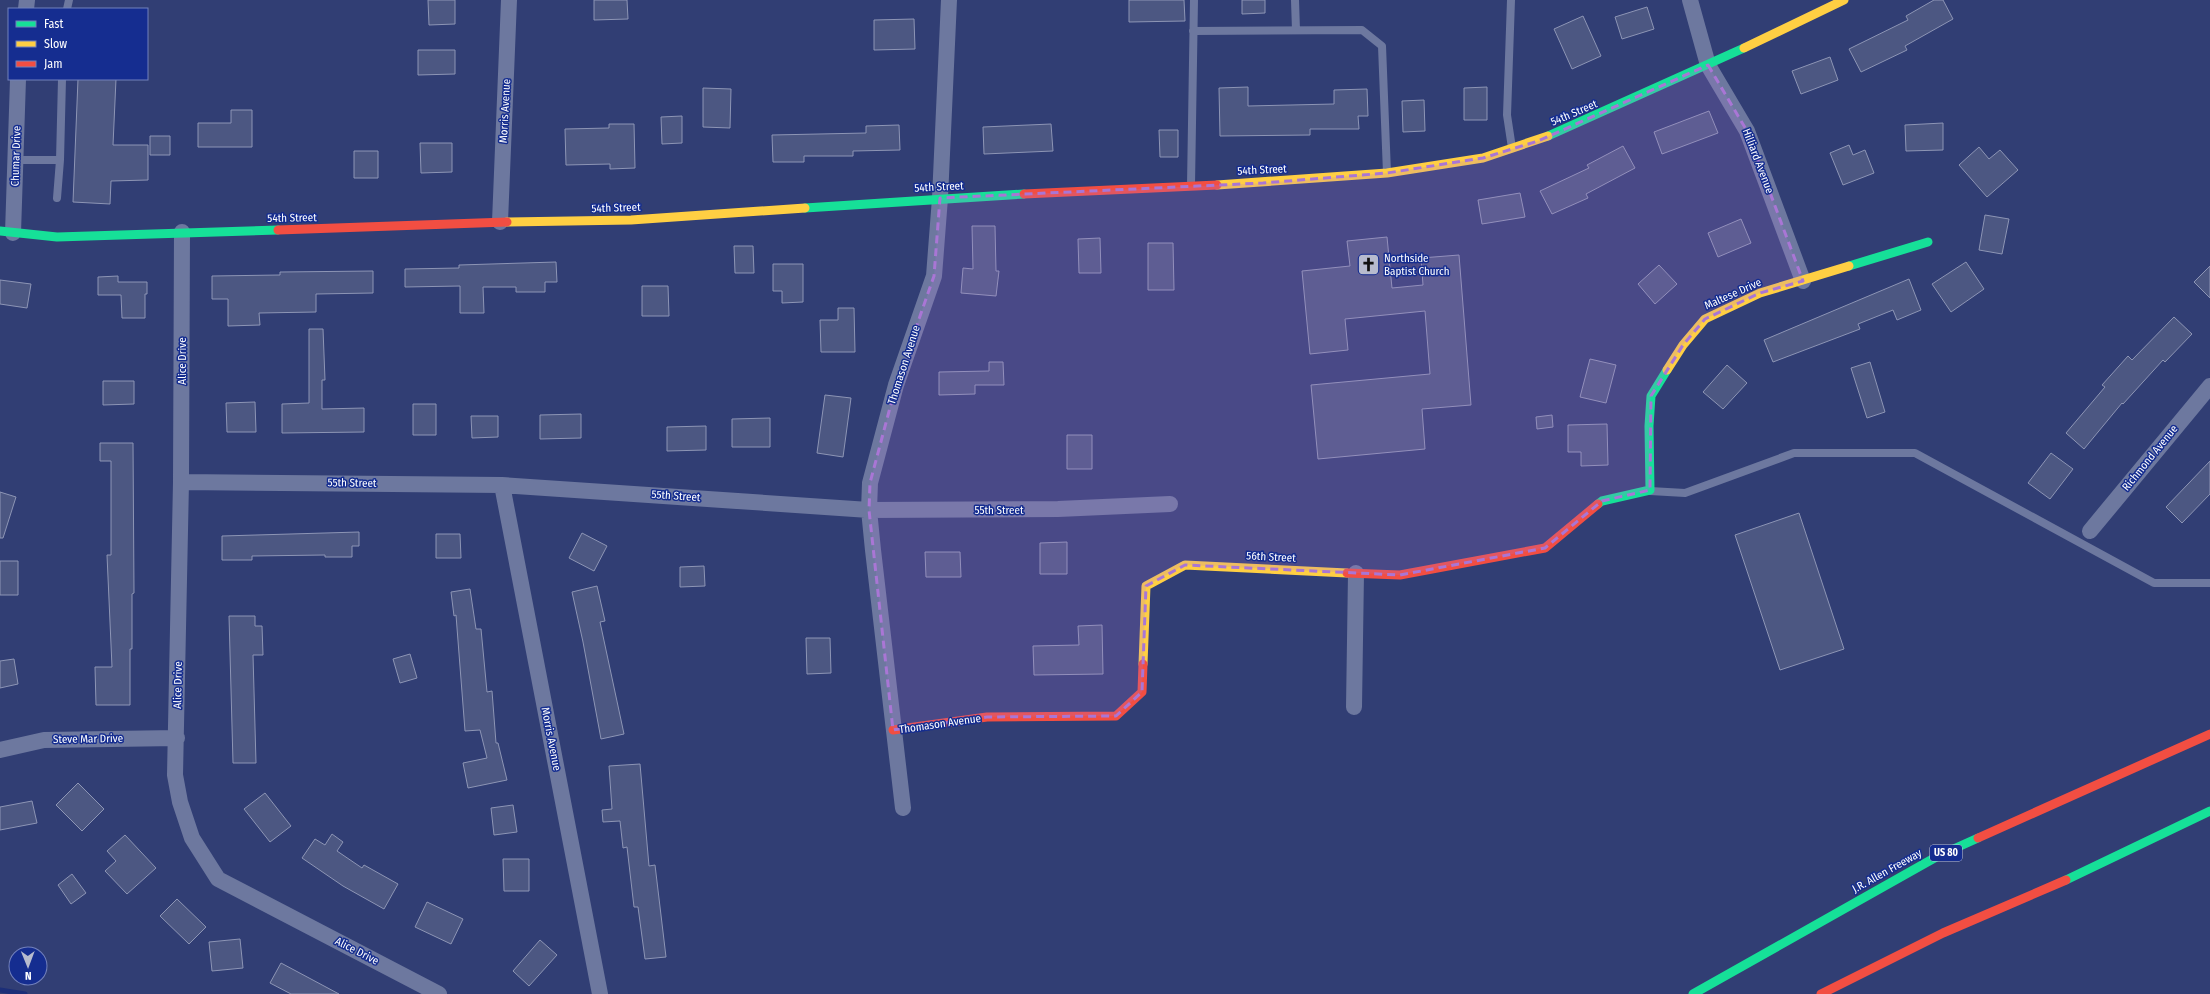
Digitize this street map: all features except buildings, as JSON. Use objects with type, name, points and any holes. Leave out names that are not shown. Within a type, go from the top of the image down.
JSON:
[{"type":"main road","name":"54th Street","points":[[7,232],[57,237],[500,222],[631,220],[940,198],[1191,185],[1263,183],[1387,173],[1483,158],[1538,141],[1708,65],[1844,0]]},
{"type":"main road","name":"Maltese Drive","points":[[1650,490],[1649,426],[1651,396],[1683,345],[1705,319],[1760,293],[1928,242]]},
{"type":"main road","name":"56th Street","points":[[987,717],[1116,716],[1142,692],[1146,586],[1185,565],[1400,575],[1545,548],[1602,501],[1650,490]]},
{"type":"main road","name":"Thomason Avenue","points":[[894,730],[987,717]]},
{"type":"main road","name":"J.R. Allen Freeway","points":[[1693,994],[1938,856],[2210,734]]},
{"type":"main road","points":[[1821,994],[1943,933],[2088,870],[2210,811]]},
{"type":"street","name":"Morris Avenue","points":[[500,222],[509,0]]},
{"type":"street","name":"Thomason Avenue","points":[[903,808],[869,510],[870,483],[894,393],[934,276],[940,198],[949,0]]},
{"type":"street","name":"Hilliard Avenue","points":[[1690,0],[1708,65],[1747,131],[1803,281]]},
{"type":"street","name":"Chumar Drive","points":[[7,232],[15,160],[18,80]]},
{"type":"street","name":"Alice Drive","points":[[182,232],[181,482],[177,738],[175,775],[180,802],[192,838],[218,879],[439,994]]},
{"type":"street","name":"Richmond Avenue","points":[[2090,531],[2210,386]]},
{"type":"street","name":"55th Street","points":[[181,482],[502,485],[869,510],[1058,509],[1170,504]]},
{"type":"street","name":"Morris Avenue","points":[[502,485],[600,994]]},
{"type":"street","points":[[1354,707],[1356,573]]},
{"type":"street","name":"Steve Mar Drive","points":[[0,750],[44,740],[177,738]]},
{"type":"lane","points":[[1191,185],[1194,0]]},
{"type":"lane","points":[[1295,0],[1296,30]]},
{"type":"lane","points":[[1511,0],[1507,114],[1512,149]]},
{"type":"lane","points":[[1193,31],[1362,30],[1382,46],[1387,173]]},
{"type":"lane","points":[[57,198],[60,160],[62,80]]},
{"type":"lane","points":[[15,160],[60,160]]},
{"type":"lane","points":[[1650,490],[1685,493],[1794,453],[1915,454],[2154,583],[2210,582]]},
{"type":"highlighted area","points":[[1708,65],[1747,131],[1803,281],[1760,293],[1705,319],[1683,345],[1651,396],[1650,490],[1602,501],[1545,548],[1400,575],[1185,565],[1146,586],[1142,692],[1116,716],[987,717],[893,730],[869,510],[870,483],[896,385],[934,276],[940,198],[1263,183],[1387,173],[1483,158],[1538,141]]},
{"type":"waterway","points":[[0,990],[25,994]]},
{"type":"traffic: fast","points":[[1548,136],[1744,48]]},
{"type":"traffic: fast","points":[[805,208],[1024,194]]},
{"type":"traffic: fast","points":[[0,231],[57,237],[278,230]]},
{"type":"traffic: fast","points":[[1849,266],[1928,242]]},
{"type":"traffic: fast","points":[[1598,504],[1602,501],[1650,490],[1649,426],[1651,396],[1667,370]]},
{"type":"traffic: fast","points":[[2066,880],[2210,811]]},
{"type":"traffic: fast","points":[[1693,994],[1938,856],[1978,838]]},
{"type":"traffic: slow","points":[[1744,48],[1844,0]]},
{"type":"traffic: slow","points":[[1217,185],[1387,173],[1483,158],[1548,136]]},
{"type":"traffic: slow","points":[[507,222],[631,220],[805,208]]},
{"type":"traffic: slow","points":[[1667,370],[1683,345],[1705,319],[1760,293],[1849,266]]},
{"type":"traffic: slow","points":[[1143,664],[1146,586],[1185,565],[1347,573]]},
{"type":"traffic: jam","points":[[1024,194],[1217,185]]},
{"type":"traffic: jam","points":[[278,230],[507,222]]},
{"type":"traffic: jam","points":[[1347,573],[1400,575],[1545,548],[1598,504]]},
{"type":"traffic: jam","points":[[893,730],[987,717],[1116,716],[1142,692],[1143,664]]},
{"type":"traffic: jam","points":[[1978,838],[2210,734]]},
{"type":"traffic: jam","points":[[1821,994],[1943,933],[2066,880]]},
{"type":"place","name":"Northside Baptist Church","points":[[1369,264]]}]
